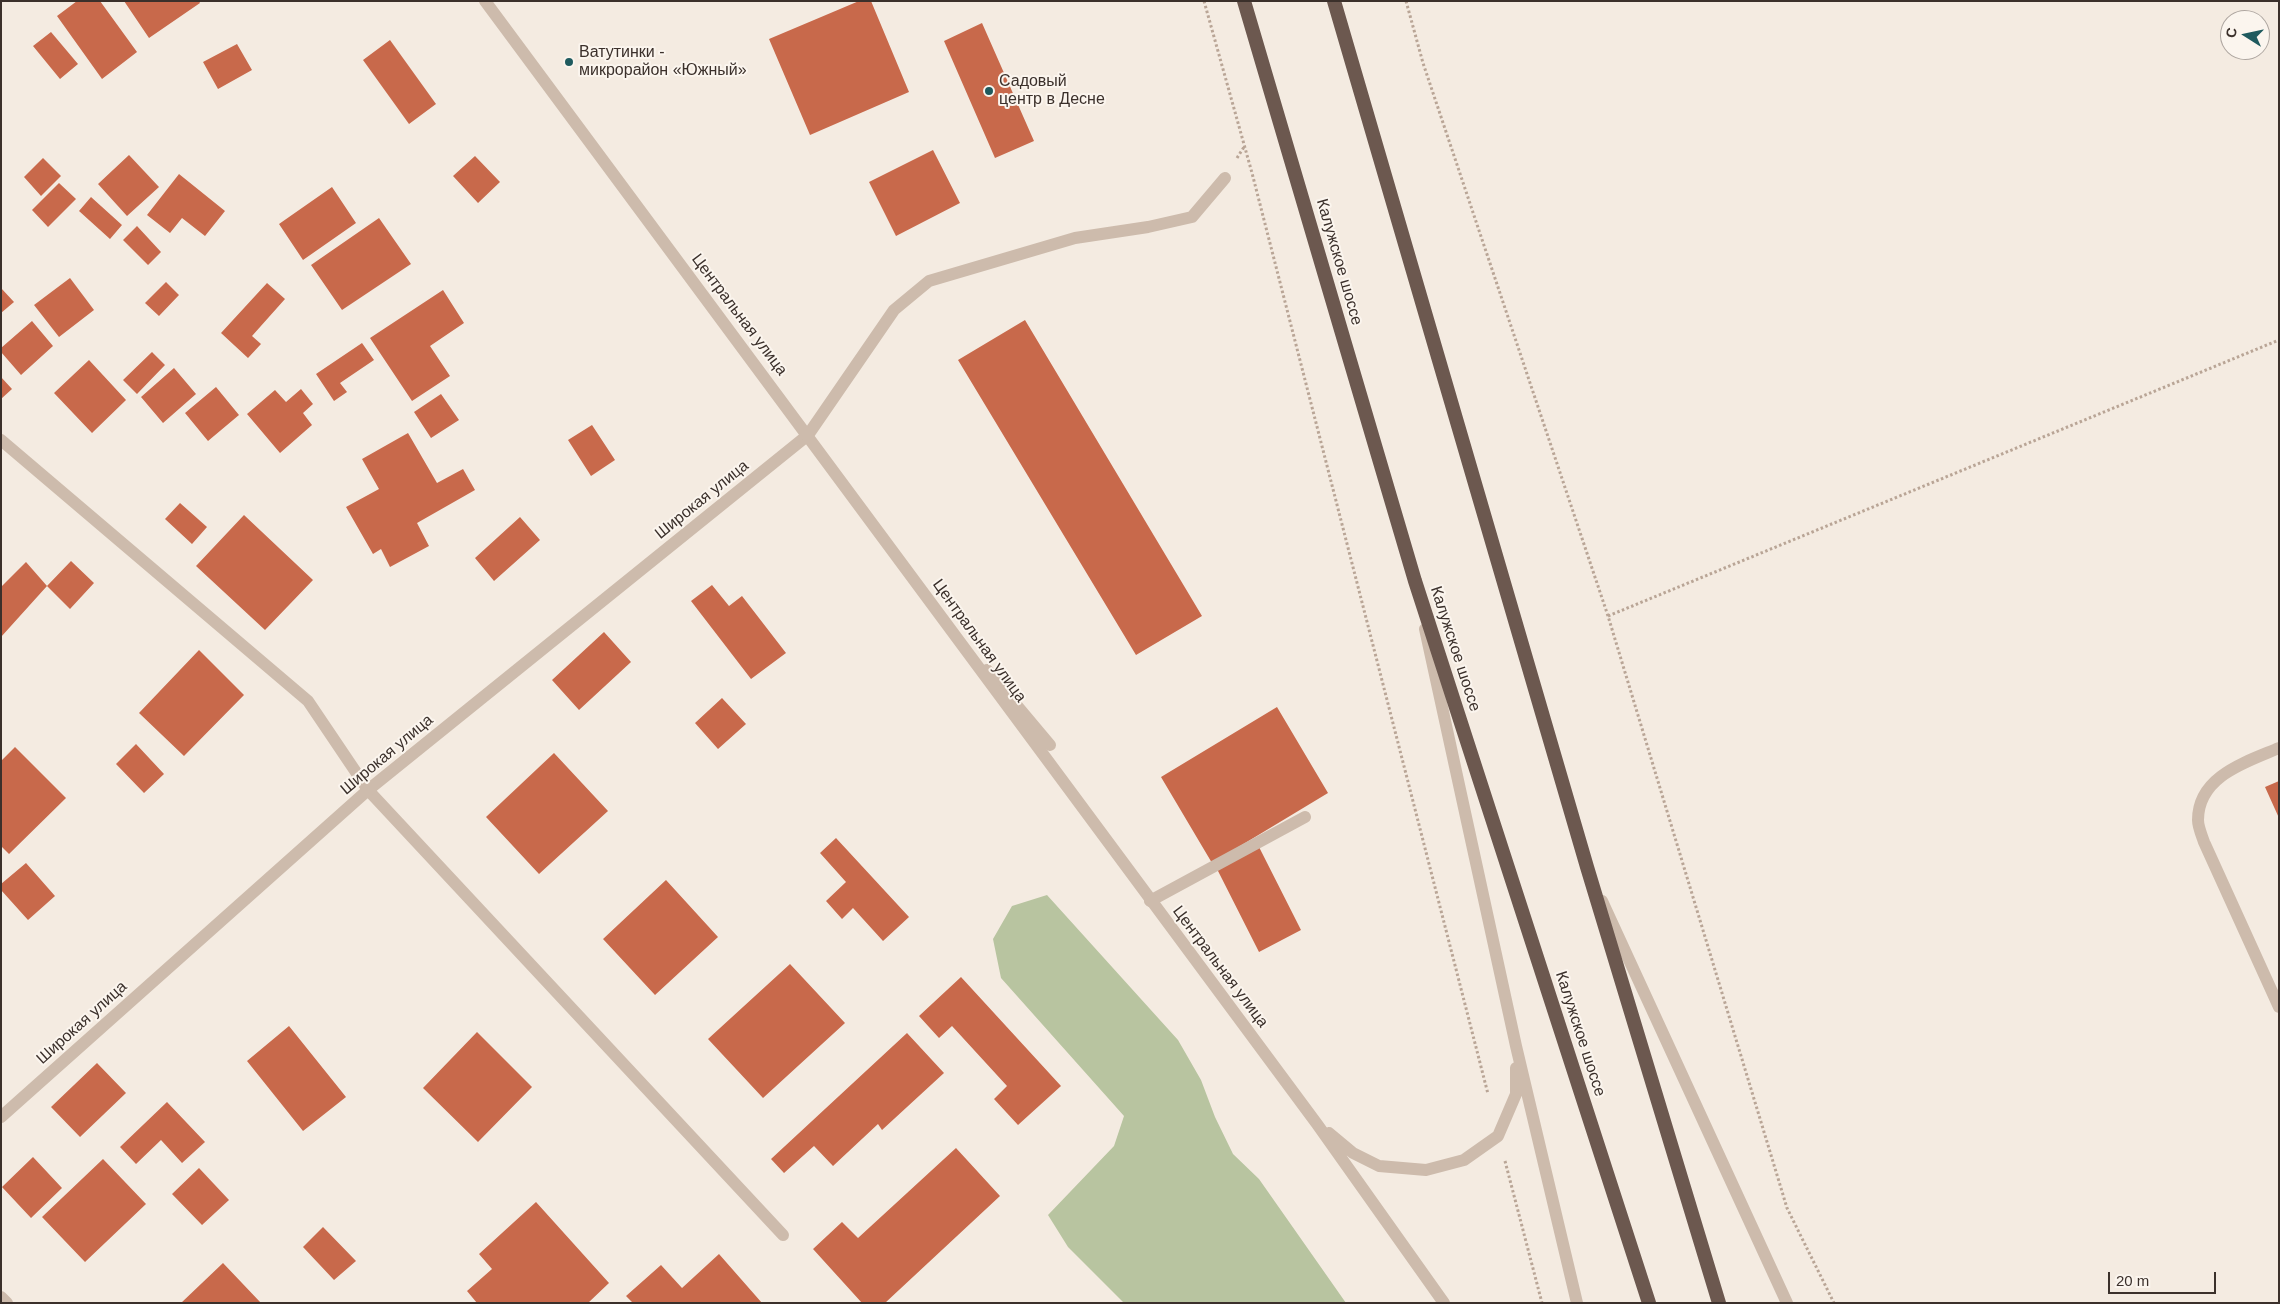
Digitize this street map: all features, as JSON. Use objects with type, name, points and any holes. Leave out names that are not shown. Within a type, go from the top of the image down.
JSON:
[{"type":"highway","name":"Калужское шоссе","points":[[1244,1],[1415,581],[1649,1303]]},
{"type":"highway","points":[[1334,1],[1587,867],[1719,1303]]},
{"type":"street","name":"Центральная улица","points":[[484,1],[808,435],[1150,901],[1317,1124],[1444,1303]]},
{"type":"street","name":"Широкая улица","points":[[1,1117],[368,790],[808,435],[894,310],[929,281],[1075,238],[1148,227],[1192,217],[1225,178]]},
{"type":"street","points":[[1,440],[308,701],[368,790],[783,1235]]},
{"type":"street","points":[[1415,581],[1516,1046],[1577,1303]]},
{"type":"street","points":[[934,607],[1050,745]]},
{"type":"street","points":[[2279,748],[2224,772],[2204,795],[2198,820],[2204,842],[2279,1008]]},
{"type":"street","points":[[1150,901],[1305,817]]},
{"type":"street","points":[[1587,867],[1787,1303]]},
{"type":"street","points":[[1317,1124],[1353,1152],[1379,1166],[1426,1170],[1464,1160],[1498,1136],[1516,1094],[1516,1046]]},
{"type":"street","points":[[1,1297],[7,1303]]},
{"type":"path","points":[[1204,1],[1252,173],[1542,1303]]},
{"type":"path","points":[[1406,1],[1423,63],[1608,616],[1788,1208],[1834,1303]]},
{"type":"path","points":[[1608,616],[2279,340]]},
{"type":"green space","points":[[1047,895],[1178,1040],[1201,1080],[1215,1117],[1233,1154],[1259,1179],[1346,1303],[1124,1303],[1068,1247],[1048,1215],[1114,1146],[1124,1116],[1001,978],[993,939],[1012,906]]},
{"type":"building","points":[[77,1],[100,1],[137,52],[102,79],[57,16]]},
{"type":"building","points":[[124,1],[199,1],[200,3],[149,38]]},
{"type":"building","points":[[859,1],[871,1],[909,92],[810,135],[769,39]]},
{"type":"building","name":"Садовый центр в Десне","points":[[982,23],[1034,141],[995,158],[944,41]]},
{"type":"building","points":[[51,32],[78,64],[60,79],[33,46]]},
{"type":"building","points":[[390,40],[436,104],[409,124],[363,60]]},
{"type":"building","points":[[237,44],[252,70],[218,89],[203,62]]},
{"type":"building","points":[[933,150],[960,203],[896,236],[869,182]]},
{"type":"building","points":[[129,155],[159,187],[127,216],[98,184]]},
{"type":"building","points":[[475,156],[500,182],[478,203],[453,176]]},
{"type":"building","points":[[43,158],[61,176],[41,196],[24,177]]},
{"type":"building","points":[[179,174],[225,211],[205,236],[182,218],[170,233],[147,215]]},
{"type":"building","points":[[59,183],[76,199],[48,227],[32,210]]},
{"type":"building","points":[[332,187],[356,223],[303,260],[279,224]]},
{"type":"building","points":[[91,197],[122,225],[110,239],[79,211]]},
{"type":"building","points":[[379,218],[411,264],[342,310],[311,265]]},
{"type":"building","points":[[137,226],[161,252],[148,265],[123,240]]},
{"type":"building","points":[[70,278],[94,310],[59,337],[34,305]]},
{"type":"building","points":[[166,282],[179,295],[159,316],[145,303]]},
{"type":"building","points":[[267,283],[285,299],[252,336],[261,344],[248,358],[221,333]]},
{"type":"building","points":[[1,288],[14,302],[1,313]]},
{"type":"building","points":[[443,290],[464,323],[430,346],[450,376],[412,401],[370,338]]},
{"type":"building","points":[[1025,320],[1202,616],[1136,655],[958,360]]},
{"type":"building","points":[[32,321],[53,346],[21,375],[1,352],[1,348]]},
{"type":"building","points":[[362,343],[374,360],[340,383],[347,392],[334,401],[316,374]]},
{"type":"building","points":[[152,352],[165,365],[137,394],[123,380]]},
{"type":"building","points":[[89,360],[126,400],[92,433],[54,393]]},
{"type":"building","points":[[174,368],[196,394],[163,423],[141,397]]},
{"type":"building","points":[[1,377],[12,389],[1,399]]},
{"type":"building","points":[[216,387],[239,415],[208,441],[185,413]]},
{"type":"building","points":[[301,389],[313,404],[303,413],[312,425],[280,453],[247,414],[275,390],[286,402]]},
{"type":"building","points":[[441,394],[459,420],[431,438],[414,412]]},
{"type":"building","points":[[592,425],[615,460],[591,476],[568,440]]},
{"type":"building","points":[[408,433],[437,483],[463,469],[475,490],[417,523],[429,546],[390,567],[381,549],[373,554],[346,507],[379,489],[362,459]]},
{"type":"building","points":[[180,503],[207,527],[192,544],[165,519]]},
{"type":"building","points":[[244,515],[313,580],[265,630],[196,566]]},
{"type":"building","points":[[520,517],[540,540],[494,581],[475,558]]},
{"type":"building","points":[[71,561],[94,583],[70,609],[47,586]]},
{"type":"building","points":[[26,562],[47,586],[1,637],[1,587]]},
{"type":"building","points":[[712,585],[729,606],[742,596],[786,653],[751,679],[691,601]]},
{"type":"building","points":[[604,632],[631,662],[579,710],[552,680]]},
{"type":"building","points":[[199,650],[244,695],[184,756],[139,713]]},
{"type":"building","points":[[722,698],[746,724],[718,749],[695,723]]},
{"type":"building","points":[[1277,707],[1328,793],[1212,863],[1161,777]]},
{"type":"building","points":[[136,744],[164,774],[144,793],[116,764]]},
{"type":"building","points":[[15,747],[66,798],[9,854],[1,846],[1,761]]},
{"type":"building","points":[[554,753],[608,811],[539,874],[486,817]]},
{"type":"building","points":[[2279,781],[2279,818],[2265,787]]},
{"type":"building","points":[[836,838],[909,917],[883,941],[853,908],[842,919],[826,901],[846,882],[820,853]]},
{"type":"building","points":[[1259,847],[1301,930],[1259,952],[1217,869]]},
{"type":"building","points":[[26,863],[55,896],[28,920],[1,890],[1,884]]},
{"type":"building","points":[[666,880],[718,937],[655,995],[603,939]]},
{"type":"building","points":[[790,964],[845,1023],[763,1098],[708,1039]]},
{"type":"building","points":[[961,977],[1061,1086],[1018,1125],[994,1099],[1007,1086],[952,1026],[939,1038],[919,1016]]},
{"type":"building","points":[[289,1026],[346,1097],[303,1131],[247,1061]]},
{"type":"building","points":[[477,1032],[532,1087],[478,1142],[423,1088]]},
{"type":"building","points":[[907,1033],[944,1073],[882,1130],[878,1124],[833,1166],[814,1146],[784,1173],[771,1159]]},
{"type":"building","points":[[97,1063],[126,1093],[80,1137],[51,1107]]},
{"type":"building","points":[[167,1102],[205,1142],[182,1163],[161,1140],[136,1164],[120,1147]]},
{"type":"building","points":[[956,1148],[1000,1196],[885,1303],[862,1303],[813,1249],[842,1222],[858,1238]]},
{"type":"building","points":[[33,1157],[62,1188],[31,1218],[2,1187]]},
{"type":"building","points":[[103,1159],[146,1204],[85,1262],[42,1217]]},
{"type":"building","points":[[199,1168],[229,1200],[202,1225],[172,1194]]},
{"type":"building","points":[[536,1202],[609,1283],[588,1303],[477,1303],[467,1291],[492,1269],[479,1254]]},
{"type":"building","points":[[323,1227],[356,1261],[334,1280],[303,1247]]},
{"type":"building","points":[[719,1254],[762,1303],[633,1303],[626,1296],[661,1265],[682,1288]]},
{"type":"building","points":[[223,1263],[261,1303],[181,1303]]},
{"type":"place","name":"Ватутинки - микрорайон «Южный»","points":[[569,62]]},
{"type":"place","name":"Садовый центр в Десне","points":[[989,91]]}]
